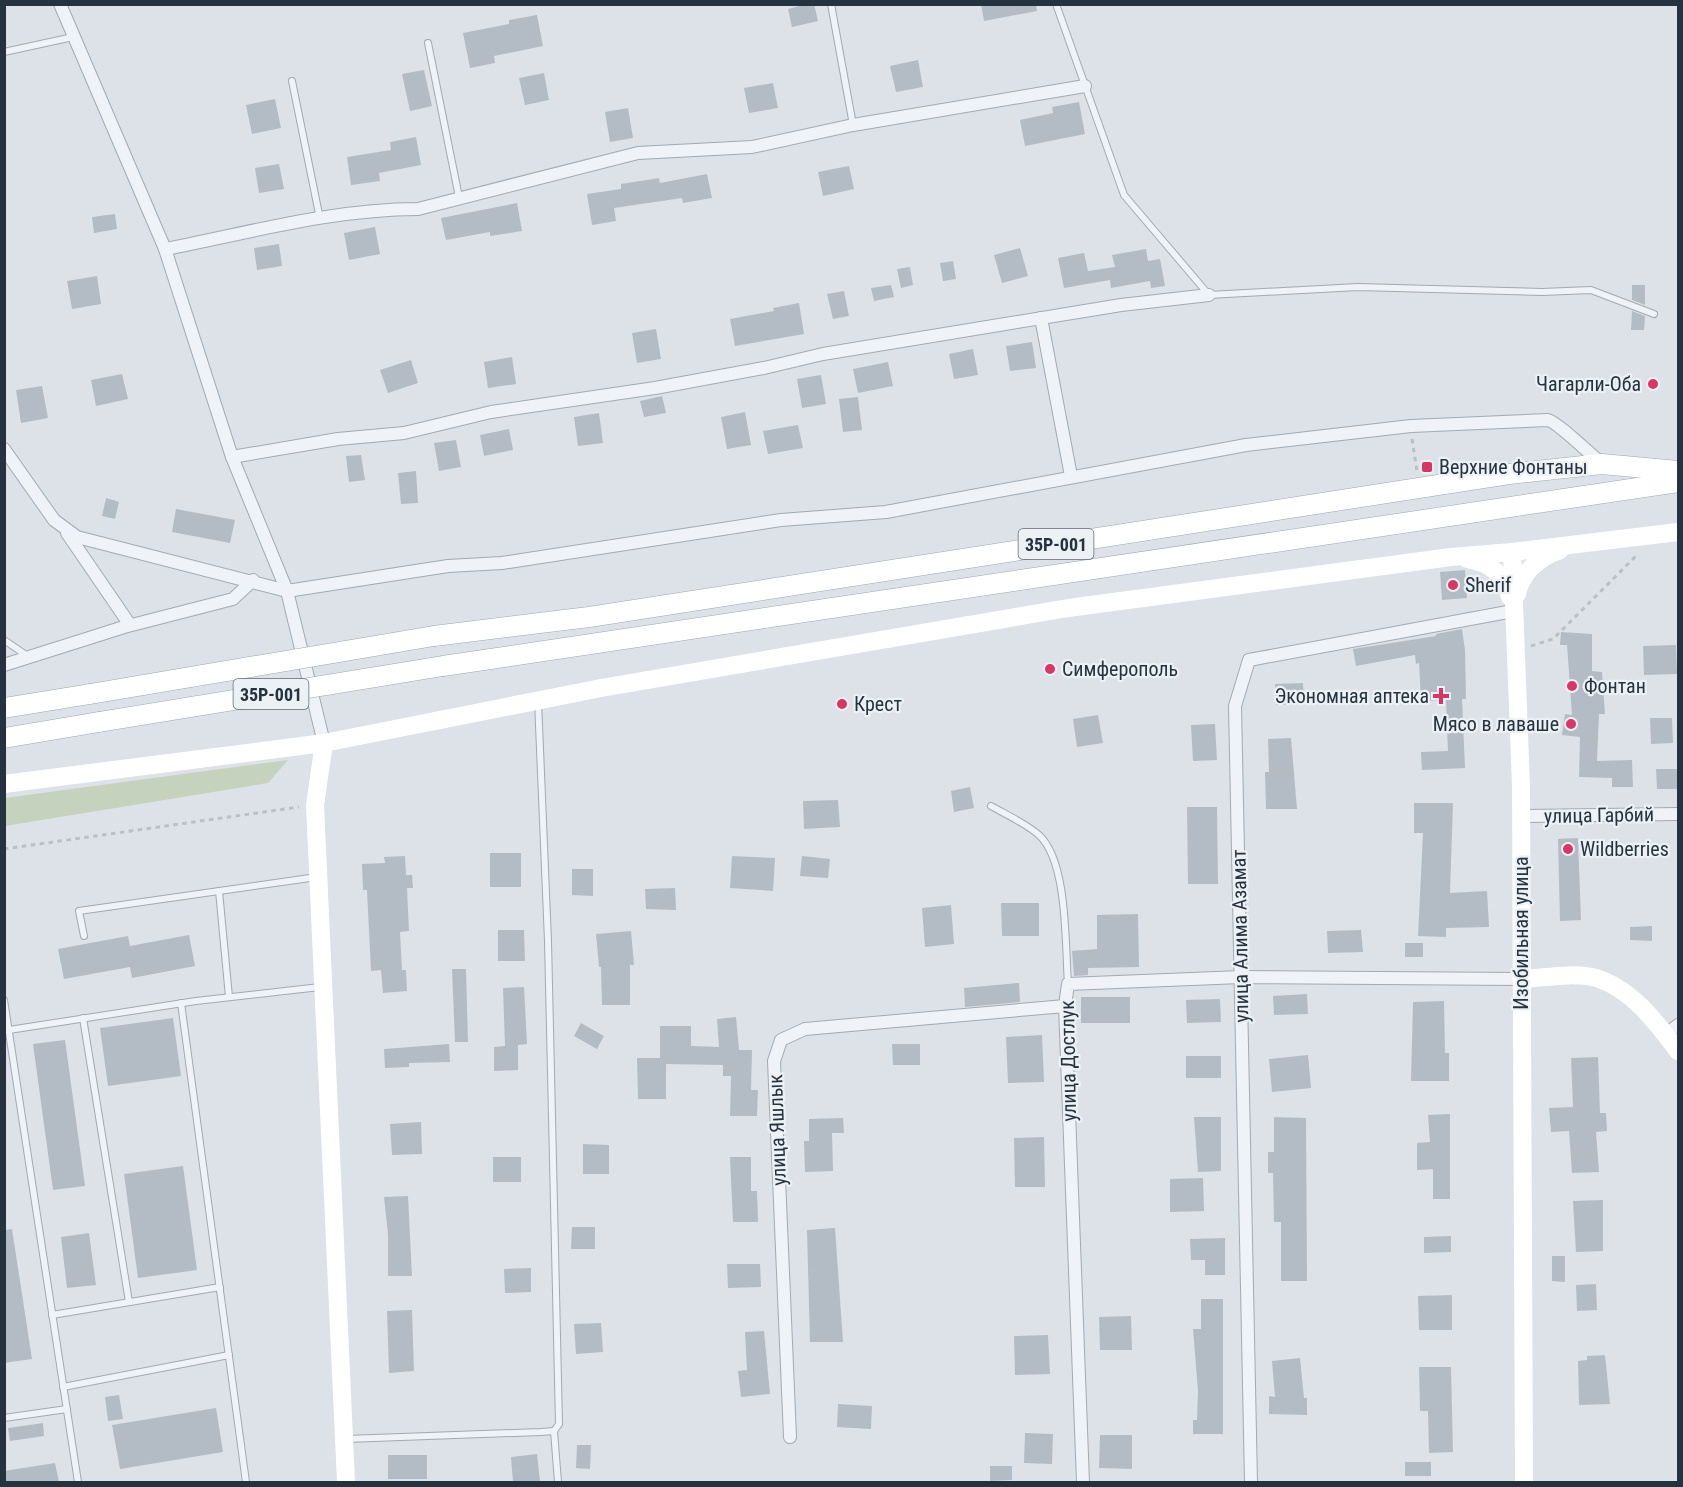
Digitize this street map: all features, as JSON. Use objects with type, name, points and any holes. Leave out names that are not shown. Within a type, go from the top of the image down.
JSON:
[{"type":"main road","name":"35Р-001","points":[[4,708],[434,636],[589,617],[768,590],[1431,485],[1602,464],[1678,471]]},
{"type":"main road","name":"35Р-001","points":[[4,738],[443,666],[1678,482]]},
{"type":"main road","points":[[4,784],[324,743],[538,701],[1068,608],[1454,557],[1678,532]]},
{"type":"main road","points":[[1513,610],[1524,573],[1546,556],[1583,543]]},
{"type":"main road","name":"Изобильная улица","points":[[1512,552],[1520,816],[1524,1482]]},
{"type":"main road","points":[[1454,557],[1476,560],[1497,571],[1508,587],[1513,610]]},
{"type":"main road","points":[[324,743],[315,805],[321,987],[346,1482]]},
{"type":"main road","points":[[1521,979],[1571,976],[1595,978],[1616,988],[1672,1029],[1678,1051]]},
{"type":"street","points":[[60,4],[165,249],[232,457],[287,591],[324,743]]},
{"type":"street","points":[[165,249],[320,219],[388,209],[418,208],[638,153],[752,147],[853,125],[1085,86]]},
{"type":"street","points":[[232,457],[338,439],[405,433],[491,412],[655,388],[764,368],[823,354],[1041,318],[1121,305],[1209,296]]},
{"type":"street","points":[[1041,318],[1071,476]]},
{"type":"street","points":[[4,449],[54,520],[77,537],[253,580],[287,591],[448,566],[502,563],[781,520],[886,512],[1246,445],[1411,426],[1548,420],[1558,424],[1569,438],[1602,464]]},
{"type":"street","points":[[65,530],[130,625]]},
{"type":"street","points":[[4,665],[130,625],[233,599],[253,580]]},
{"type":"street","name":"улица Алима Азамат","points":[[1251,1482],[1235,706],[1249,660],[1513,610]]},
{"type":"street","name":"улица Гарбий","points":[[1520,816],[1678,814]]},
{"type":"street","name":"улица Достлук","points":[[1083,1482],[1065,1006],[1068,984],[1241,977],[1521,979]]},
{"type":"street","name":"улица Яшлык","points":[[790,1437],[774,1061],[781,1040],[806,1029],[1065,1006]]},
{"type":"lane","points":[[831,4],[853,125]]},
{"type":"lane","points":[[1056,4],[1124,195],[1209,296],[1358,287],[1542,292],[1591,290],[1654,314]]},
{"type":"lane","points":[[4,52],[74,37]]},
{"type":"lane","points":[[428,44],[459,197]]},
{"type":"lane","points":[[292,81],[320,219]]},
{"type":"lane","points":[[4,640],[29,657]]},
{"type":"lane","points":[[538,701],[548,941],[559,1424],[554,1431],[558,1482]]},
{"type":"lane","points":[[991,806],[1025,824],[1040,836],[1053,852],[1060,877],[1068,984]]},
{"type":"lane","points":[[84,936],[79,911],[318,876]]},
{"type":"lane","points":[[219,891],[229,997]]},
{"type":"lane","points":[[9,1030],[181,1003],[321,987]]},
{"type":"lane","points":[[4,1000],[78,1482]]},
{"type":"lane","points":[[181,1003],[246,1482]]},
{"type":"lane","points":[[83,1018],[129,1302]]},
{"type":"lane","points":[[52,1315],[220,1287]]},
{"type":"lane","points":[[63,1387],[229,1355]]},
{"type":"lane","points":[[4,1418],[67,1409]]},
{"type":"lane","points":[[344,1439],[554,1431]]},
{"type":"path","points":[[1411,426],[1416,471],[1423,470]]},
{"type":"path","points":[[1515,650],[1553,639],[1645,547]]},
{"type":"path","points":[[4,849],[240,813],[315,805]]},
{"type":"green space","points":[[288,760],[268,783],[5,826],[5,798]]},
{"type":"building","points":[[814,4],[818,21],[792,27],[788,9]]},
{"type":"building","points":[[981,4],[1036,4],[1037,11],[984,21]]},
{"type":"building","points":[[537,15],[543,46],[494,56],[495,63],[470,68],[463,33],[509,24],[509,20]]},
{"type":"building","points":[[918,60],[923,87],[896,92],[890,66]]},
{"type":"building","points":[[424,70],[432,106],[410,111],[402,74]]},
{"type":"building","points":[[544,73],[549,100],[525,105],[519,78]]},
{"type":"building","points":[[773,83],[778,108],[749,113],[744,88]]},
{"type":"building","points":[[275,99],[281,128],[252,134],[246,105]]},
{"type":"building","points":[[1079,102],[1085,134],[1025,146],[1020,120],[1053,113],[1052,107]]},
{"type":"building","points":[[628,108],[633,138],[610,142],[605,112]]},
{"type":"building","points":[[416,137],[421,165],[379,173],[380,181],[351,185],[347,157],[391,150],[390,142]]},
{"type":"building","points":[[279,164],[284,189],[259,193],[255,168]]},
{"type":"building","points":[[849,166],[854,189],[823,196],[818,172]]},
{"type":"building","points":[[707,174],[712,198],[683,203],[682,198],[614,208],[616,221],[592,225],[587,194],[621,189],[621,184],[659,178],[660,183]]},
{"type":"building","points":[[517,203],[522,231],[490,236],[490,232],[446,240],[441,218]]},
{"type":"building","points":[[115,214],[117,229],[94,233],[92,217]]},
{"type":"building","points":[[375,227],[380,254],[349,260],[344,233]]},
{"type":"building","points":[[279,244],[282,266],[257,270],[254,248]]},
{"type":"building","points":[[1020,248],[1028,276],[1002,283],[994,255]]},
{"type":"building","points":[[1146,249],[1148,261],[1160,259],[1165,286],[1151,288],[1150,281],[1111,288],[1110,280],[1064,288],[1058,258],[1084,253],[1088,271],[1115,267],[1112,255]]},
{"type":"building","points":[[953,261],[956,279],[943,281],[940,263]]},
{"type":"building","points":[[910,267],[913,285],[901,288],[897,269]]},
{"type":"building","points":[[97,276],[101,304],[72,309],[67,281]]},
{"type":"building","points":[[891,285],[894,297],[874,301],[871,288]]},
{"type":"building","points":[[1632,285],[1645,285],[1645,305],[1632,300]]},
{"type":"building","points":[[844,291],[849,316],[833,319],[827,294]]},
{"type":"building","points":[[799,303],[804,334],[735,346],[730,319],[774,311],[773,308]]},
{"type":"building","points":[[1632,311],[1645,316],[1644,330],[1631,330]]},
{"type":"building","points":[[656,329],[661,359],[637,363],[632,333]]},
{"type":"building","points":[[1032,342],[1036,368],[1010,371],[1006,346]]},
{"type":"building","points":[[973,349],[978,375],[954,379],[949,354]]},
{"type":"building","points":[[512,357],[516,384],[488,388],[484,362]]},
{"type":"building","points":[[411,360],[418,383],[388,393],[380,370]]},
{"type":"building","points":[[888,362],[893,386],[858,393],[853,369]]},
{"type":"building","points":[[122,374],[128,399],[96,406],[91,380]]},
{"type":"building","points":[[821,375],[826,404],[802,408],[797,379]]},
{"type":"building","points":[[42,386],[48,418],[21,423],[16,390]]},
{"type":"building","points":[[662,396],[666,413],[644,417],[640,401]]},
{"type":"building","points":[[858,397],[862,430],[843,432],[839,399]]},
{"type":"building","points":[[745,412],[751,445],[727,449],[721,417]]},
{"type":"building","points":[[599,413],[603,443],[578,446],[574,417]]},
{"type":"building","points":[[798,425],[803,448],[768,454],[763,431]]},
{"type":"building","points":[[509,429],[513,450],[484,456],[480,435]]},
{"type":"building","points":[[456,440],[461,467],[439,471],[434,443]]},
{"type":"building","points":[[361,455],[365,480],[349,482],[346,456]]},
{"type":"building","points":[[416,471],[418,503],[401,504],[398,473]]},
{"type":"building","points":[[106,498],[119,502],[115,519],[102,516]]},
{"type":"building","points":[[176,509],[235,520],[230,543],[172,532]]},
{"type":"building","name":"Sherif","points":[[1465,570],[1467,598],[1442,600],[1440,572]]},
{"type":"building","points":[[1462,629],[1465,650],[1466,699],[1462,699],[1465,768],[1422,770],[1421,752],[1448,751],[1446,700],[1421,701],[1419,663],[1416,664],[1415,655],[1356,666],[1353,649],[1436,636],[1436,634]]},
{"type":"building","points":[[1561,632],[1592,634],[1592,671],[1602,672],[1605,714],[1599,714],[1597,761],[1632,760],[1633,787],[1612,787],[1612,778],[1579,777],[1580,737],[1562,735],[1565,714],[1572,715],[1567,645],[1560,645]]},
{"type":"building","points":[[1676,645],[1677,674],[1644,675],[1643,646]]},
{"type":"building","points":[[1303,683],[1304,704],[1276,705],[1275,684]]},
{"type":"building","points":[[1098,715],[1103,743],[1077,747],[1073,719]]},
{"type":"building","points":[[1650,718],[1672,718],[1673,743],[1651,744]]},
{"type":"building","points":[[1215,724],[1217,760],[1193,761],[1191,725]]},
{"type":"building","points":[[1291,738],[1297,809],[1266,809],[1265,772],[1269,772],[1268,739]]},
{"type":"building","points":[[1656,769],[1678,769],[1678,789],[1657,789]]},
{"type":"building","points":[[970,787],[974,808],[954,812],[951,791]]},
{"type":"building","points":[[838,800],[840,827],[804,829],[803,801]]},
{"type":"building","points":[[1414,803],[1453,803],[1450,893],[1487,891],[1489,927],[1446,928],[1446,937],[1418,936],[1423,833],[1414,833]]},
{"type":"building","points":[[1187,807],[1217,807],[1218,884],[1188,884]]},
{"type":"building","points":[[1578,838],[1581,920],[1560,921],[1558,839]]},
{"type":"building","points":[[490,853],[521,853],[521,887],[490,887]]},
{"type":"building","points":[[405,856],[406,875],[412,875],[413,888],[407,888],[409,931],[400,932],[402,970],[406,970],[407,991],[383,993],[381,970],[371,971],[367,890],[363,890],[362,864],[385,863],[384,857]]},
{"type":"building","points":[[732,856],[775,858],[773,891],[730,888]]},
{"type":"building","points":[[802,856],[830,859],[828,878],[800,876]]},
{"type":"building","points":[[572,869],[593,869],[593,896],[572,895]]},
{"type":"building","points":[[675,888],[676,910],[646,909],[645,889]]},
{"type":"building","points":[[1001,903],[1039,903],[1039,936],[1002,936]]},
{"type":"building","points":[[951,905],[954,944],[925,947],[922,908]]},
{"type":"building","points":[[1138,914],[1139,967],[1088,968],[1088,975],[1074,976],[1072,951],[1097,949],[1097,915]]},
{"type":"building","points":[[1652,926],[1652,941],[1630,940],[1630,927]]},
{"type":"building","points":[[498,930],[524,930],[525,961],[498,961]]},
{"type":"building","points":[[1361,930],[1363,952],[1328,953],[1327,931]]},
{"type":"building","points":[[631,931],[634,965],[630,965],[630,1005],[602,1005],[601,967],[599,967],[596,934]]},
{"type":"building","points":[[189,935],[195,966],[132,978],[130,967],[64,979],[58,949],[128,936],[130,946]]},
{"type":"building","points":[[1405,943],[1423,943],[1423,957],[1405,957]]},
{"type":"building","points":[[452,969],[466,969],[468,1042],[455,1042]]},
{"type":"building","points":[[1019,983],[1020,1002],[965,1007],[964,988]]},
{"type":"building","points":[[524,987],[527,1044],[518,1045],[518,1070],[494,1071],[494,1047],[505,1046],[503,988]]},
{"type":"building","points":[[1307,994],[1308,1014],[1274,1015],[1273,996]]},
{"type":"building","points":[[1081,997],[1130,997],[1130,1023],[1081,1023]]},
{"type":"building","points":[[1220,999],[1221,1022],[1187,1023],[1186,1000]]},
{"type":"building","points":[[1444,1001],[1445,1053],[1449,1053],[1449,1081],[1411,1081],[1413,1002]]},
{"type":"building","points":[[736,1017],[739,1050],[752,1050],[751,1090],[758,1090],[757,1116],[730,1116],[731,1076],[723,1076],[723,1065],[666,1064],[666,1099],[638,1099],[637,1058],[660,1058],[660,1026],[691,1026],[691,1046],[719,1047],[717,1019]]},
{"type":"building","points":[[173,1018],[181,1076],[108,1086],[100,1028]]},
{"type":"building","points":[[581,1023],[604,1036],[597,1049],[574,1036]]},
{"type":"building","points":[[1042,1035],[1044,1082],[1008,1083],[1006,1037]]},
{"type":"building","points":[[65,1040],[85,1186],[53,1190],[33,1044]]},
{"type":"building","points":[[449,1044],[450,1062],[409,1063],[409,1067],[385,1068],[384,1049]]},
{"type":"building","points":[[892,1044],[920,1044],[920,1065],[893,1065]]},
{"type":"building","points":[[1308,1055],[1311,1088],[1272,1092],[1269,1059]]},
{"type":"building","points":[[1186,1056],[1221,1056],[1221,1078],[1186,1078]]},
{"type":"building","points":[[1598,1057],[1600,1113],[1606,1113],[1607,1131],[1596,1132],[1599,1172],[1572,1173],[1569,1131],[1551,1132],[1549,1108],[1573,1107],[1571,1058]]},
{"type":"building","points":[[1450,1114],[1450,1199],[1433,1199],[1433,1169],[1417,1170],[1417,1143],[1430,1142],[1428,1115]]},
{"type":"building","points":[[1194,1117],[1221,1117],[1221,1171],[1198,1172]]},
{"type":"building","points":[[1274,1117],[1306,1118],[1307,1281],[1281,1281],[1281,1222],[1274,1222],[1273,1173],[1268,1173],[1268,1152],[1274,1152]]},
{"type":"building","points":[[843,1118],[844,1133],[832,1133],[833,1171],[805,1172],[804,1141],[809,1141],[809,1119]]},
{"type":"building","points":[[421,1122],[422,1154],[392,1155],[390,1124]]},
{"type":"building","points":[[1044,1137],[1045,1187],[1015,1187],[1014,1138]]},
{"type":"building","points":[[583,1144],[609,1145],[609,1174],[583,1174]]},
{"type":"building","points":[[493,1157],[521,1157],[521,1182],[493,1182]]},
{"type":"building","points":[[730,1157],[751,1157],[751,1191],[757,1191],[758,1222],[733,1222]]},
{"type":"building","points":[[183,1166],[197,1270],[138,1278],[124,1174]]},
{"type":"building","points":[[1203,1178],[1204,1211],[1170,1212],[1170,1179]]},
{"type":"building","points":[[408,1196],[412,1276],[388,1276],[388,1235],[384,1197]]},
{"type":"building","points":[[1603,1200],[1603,1251],[1576,1252],[1573,1201]]},
{"type":"building","points":[[572,1227],[595,1227],[595,1249],[571,1249]]},
{"type":"building","points":[[835,1228],[843,1342],[810,1342],[807,1230]]},
{"type":"building","points":[[12,1229],[32,1359],[4,1363],[4,1230]]},
{"type":"building","points":[[89,1233],[96,1285],[67,1288],[61,1237]]},
{"type":"building","points":[[1451,1236],[1451,1252],[1424,1253],[1424,1237]]},
{"type":"building","points":[[1225,1238],[1225,1275],[1205,1275],[1205,1260],[1191,1260],[1190,1239]]},
{"type":"building","points":[[1552,1256],[1565,1256],[1565,1282],[1552,1281]]},
{"type":"building","points":[[727,1264],[760,1264],[761,1287],[728,1288]]},
{"type":"building","points":[[531,1268],[531,1292],[505,1293],[504,1269]]},
{"type":"building","points":[[1596,1284],[1597,1310],[1577,1311],[1576,1285]]},
{"type":"building","points":[[1452,1295],[1452,1330],[1419,1330],[1418,1296]]},
{"type":"building","points":[[1201,1299],[1223,1299],[1223,1434],[1193,1434],[1193,1420],[1197,1420],[1198,1391],[1193,1329],[1201,1329]]},
{"type":"building","points":[[412,1310],[414,1371],[389,1373],[387,1311]]},
{"type":"building","points":[[1131,1316],[1132,1350],[1100,1350],[1099,1317]]},
{"type":"building","points":[[601,1323],[603,1352],[576,1354],[574,1324]]},
{"type":"building","points":[[764,1331],[770,1394],[741,1397],[738,1371],[747,1370],[745,1332]]},
{"type":"building","points":[[1048,1335],[1050,1374],[1015,1375],[1014,1336]]},
{"type":"building","points":[[1605,1355],[1610,1404],[1579,1405],[1578,1361],[1587,1360],[1587,1356]]},
{"type":"building","points":[[1300,1358],[1304,1398],[1307,1398],[1307,1415],[1269,1414],[1269,1396],[1275,1397],[1272,1361]]},
{"type":"building","points":[[1419,1367],[1451,1367],[1453,1452],[1429,1453],[1428,1411],[1420,1411]]},
{"type":"building","points":[[119,1395],[123,1419],[108,1421],[105,1397]]},
{"type":"building","points":[[838,1404],[872,1406],[871,1429],[837,1427]]},
{"type":"building","points":[[216,1408],[223,1452],[120,1469],[112,1425]]},
{"type":"building","points":[[43,1423],[44,1436],[10,1441],[8,1428]]},
{"type":"building","points":[[1025,1433],[1053,1434],[1052,1464],[1024,1463]]},
{"type":"building","points":[[1100,1435],[1132,1435],[1132,1469],[1099,1468]]},
{"type":"building","points":[[577,1445],[591,1445],[590,1469],[576,1468]]},
{"type":"building","points":[[537,1454],[540,1482],[513,1482],[511,1457]]},
{"type":"building","points":[[388,1455],[427,1455],[427,1479],[388,1479]]},
{"type":"building","points":[[1405,1462],[1431,1462],[1431,1476],[1405,1476]]},
{"type":"building","points":[[55,1463],[59,1482],[4,1482],[4,1471]]},
{"type":"building","points":[[990,1466],[1012,1466],[1012,1480],[990,1481]]},
{"type":"place","name":"Чагарли-Оба","points":[[1653,384]]},
{"type":"place","name":"Верхние Фонтаны","points":[[1427,467]]},
{"type":"place","name":"Sherif","points":[[1453,585]]},
{"type":"place","name":"Симферополь","points":[[1050,669]]},
{"type":"place","name":"Фонтан","points":[[1572,686]]},
{"type":"place","name":"Экономная аптека","points":[[1441,696]]},
{"type":"place","name":"Крест","points":[[842,704]]},
{"type":"place","name":"Мясо в лаваше","points":[[1571,724]]},
{"type":"place","name":"Wildberries","points":[[1568,849]]}]
